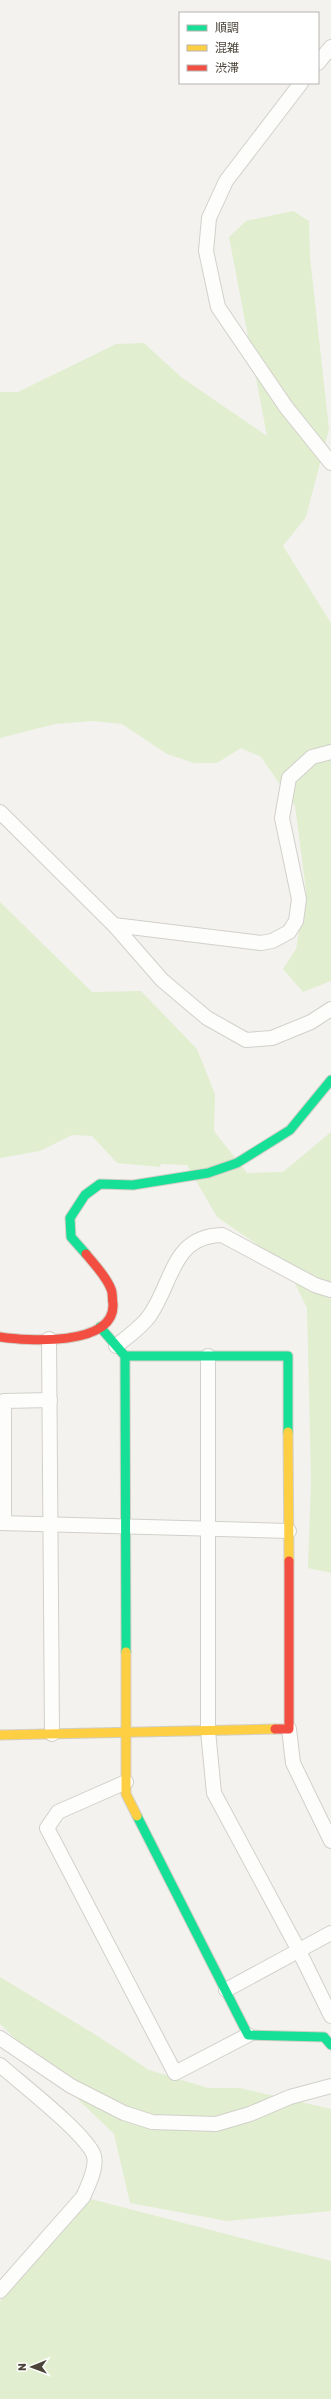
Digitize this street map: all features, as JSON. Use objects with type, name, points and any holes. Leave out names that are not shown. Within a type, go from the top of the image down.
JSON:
[{"type":"street","points":[[319,62],[331,47]]},
{"type":"street","points":[[300,84],[226,181],[209,218],[206,251],[218,307],[286,407],[331,464]]},
{"type":"street","points":[[114,926],[261,943],[272,941],[289,932],[296,921],[299,899],[282,818],[289,778],[312,757],[331,752]]},
{"type":"street","points":[[0,812],[114,926],[162,980],[207,1018],[246,1040],[272,1038],[311,1022],[331,1009]]},
{"type":"street","points":[[0,1338],[76,1338],[100,1327],[113,1311],[112,1290],[97,1267],[71,1237],[70,1218],[85,1195],[100,1184],[133,1185],[208,1173],[237,1163],[290,1130],[331,1080]]},
{"type":"street","points":[[120,1351],[150,1316],[184,1248],[206,1236],[222,1235],[315,1285],[331,1290]]},
{"type":"street","points":[[100,1327],[120,1351],[125,1526],[126,1794],[248,2035]]},
{"type":"street","points":[[49,1339],[52,1734]]},
{"type":"street","points":[[120,1351],[208,1356],[288,1356],[289,1729],[293,1763],[331,1840]]},
{"type":"street","points":[[208,1356],[208,1731],[214,1793],[298,1949],[331,2016]]},
{"type":"street","points":[[50,1400],[4,1401],[2,1523],[289,1531]]},
{"type":"street","points":[[0,1735],[289,1729]]},
{"type":"street","points":[[126,1782],[58,1812],[47,1828],[175,2073],[248,2035],[324,2037],[331,2045]]},
{"type":"street","points":[[226,1990],[331,1932]]},
{"type":"street","points":[[0,2038],[71,2086],[124,2113],[152,2122],[216,2124],[250,2114],[290,2097],[331,2086]]},
{"type":"street","points":[[0,2065],[82,2138],[94,2156],[91,2180],[84,2197],[2,2288]]},
{"type":"green space","points":[[293,211],[309,221],[310,257],[329,429],[306,517],[283,546],[331,623],[331,981],[303,992],[283,969],[296,949],[306,890],[295,806],[261,757],[241,748],[217,763],[194,763],[167,754],[122,724],[93,721],[55,724],[0,738],[0,392],[18,392],[116,344],[144,343],[181,377],[267,436],[229,237],[246,221]]},
{"type":"green space","points":[[0,902],[92,992],[141,991],[197,1049],[215,1094],[214,1131],[247,1173],[283,1172],[331,1132],[331,1573],[308,1568],[311,1481],[307,1308],[293,1279],[278,1259],[217,1217],[187,1165],[161,1164],[160,1167],[117,1163],[92,1136],[72,1135],[40,1151],[0,1158]]},
{"type":"green space","points":[[0,1977],[96,2035],[149,2070],[208,2088],[240,2088],[331,2109],[331,2211],[227,2221],[130,2203],[114,2134],[0,2024]]},
{"type":"green space","points":[[83,2197],[331,2261],[331,2399],[0,2399],[0,2303],[6,2285]]},
{"type":"traffic: fast","points":[[86,1254],[71,1237],[70,1218],[85,1195],[100,1184],[133,1185],[208,1173],[237,1163],[290,1130],[331,1080]]},
{"type":"traffic: fast","points":[[100,1327],[125,1356],[126,1652]]},
{"type":"traffic: fast","points":[[125,1356],[288,1356],[288,1432]]},
{"type":"traffic: fast","points":[[137,1816],[248,2035],[324,2037],[331,2045]]},
{"type":"traffic: slow","points":[[288,1432],[289,1561]]},
{"type":"traffic: slow","points":[[126,1652],[126,1794],[137,1816]]},
{"type":"traffic: slow","points":[[0,1735],[275,1729]]},
{"type":"traffic: jam","points":[[0,1337],[48,1340],[85,1334],[100,1328],[110,1318],[113,1304],[112,1292],[103,1275],[86,1254]]},
{"type":"traffic: jam","points":[[275,1729],[289,1729],[289,1561]]}]
